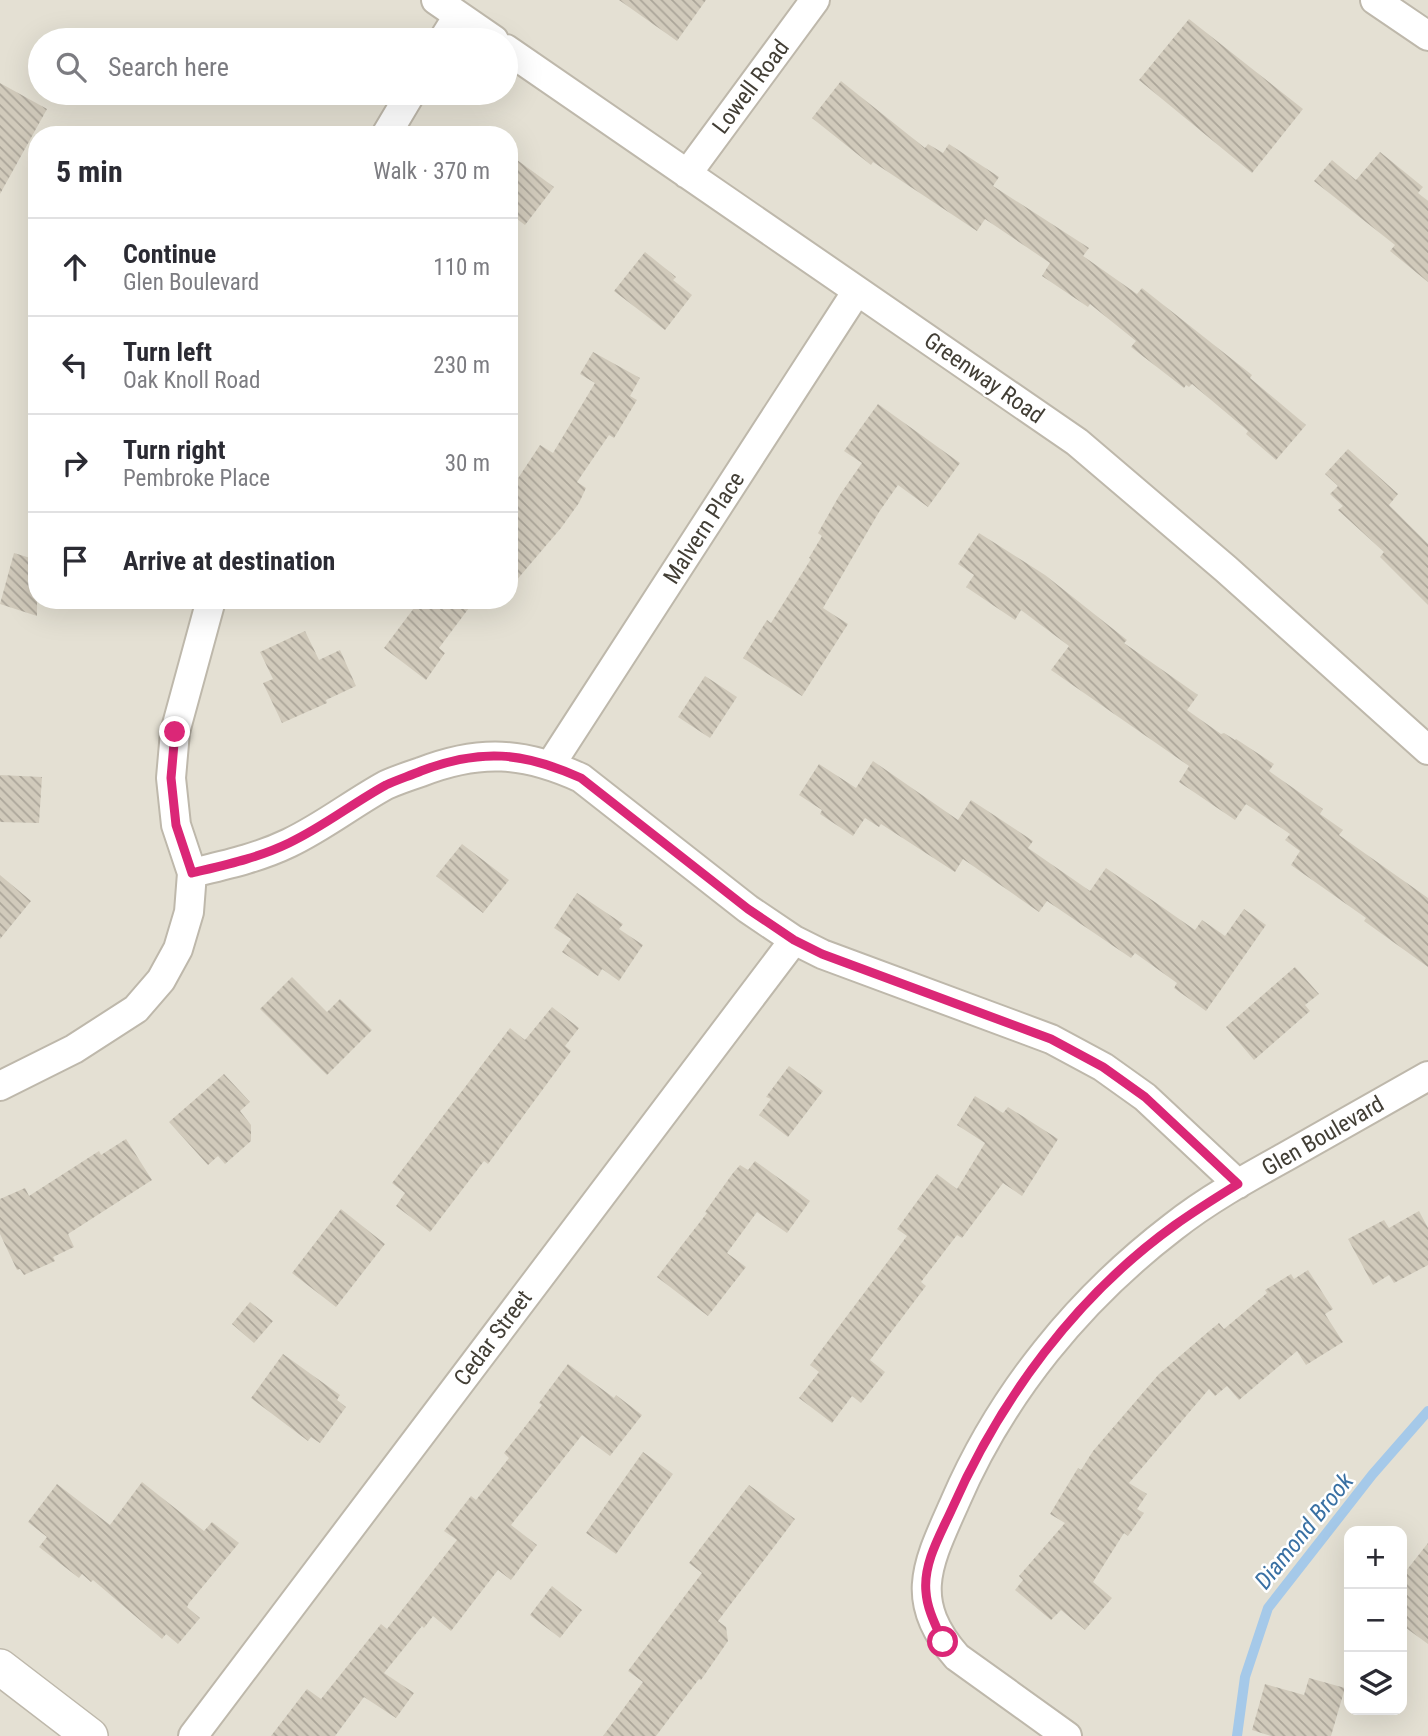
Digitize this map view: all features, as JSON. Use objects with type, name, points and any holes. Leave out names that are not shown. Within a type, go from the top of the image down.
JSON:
[{"type":"street","name":"Lowell Road","points":[[687,174],[815,0]]},
{"type":"street","points":[[1375,0],[1428,36]]},
{"type":"street","points":[[444,28],[447,8],[476,28]]},
{"type":"street","name":"Greenway Road","points":[[518,56],[1077,442],[1226,569],[1428,750]]},
{"type":"street","points":[[391,126],[404,105]]},
{"type":"street","name":"Malvern Place","points":[[551,764],[856,291]]},
{"type":"street","points":[[0,1086],[74,1049],[136,1009],[161,980],[178,949],[189,912],[192,873],[176,825],[171,778],[175,732],[209,609]]},
{"type":"street","points":[[192,873],[243,861],[290,843],[388,784],[440,764],[475,756],[517,756],[551,764],[581,778],[748,909],[794,940],[822,954],[1051,1039],[1103,1067],[1145,1097],[1238,1184]]},
{"type":"street","name":"Cedar Street","points":[[193,1736],[794,940]]},
{"type":"street","name":"Glen Boulevard","points":[[1068,1736],[957,1657],[943,1642],[930,1612],[925,1590],[928,1569],[971,1465],[1008,1402],[1059,1334],[1109,1280],[1164,1234],[1238,1184],[1428,1076]]},
{"type":"street","points":[[0,1667],[90,1736]]},
{"type":"shaded area","points":[[0,0],[1428,0],[1428,1736],[0,1736]]},
{"type":"building","points":[[619,0],[706,0],[677,41]]},
{"type":"building","points":[[1189,19],[1303,109],[1252,173],[1139,80]]},
{"type":"building","points":[[841,81],[925,148],[928,144],[943,153],[949,144],[999,177],[993,186],[1089,248],[1083,256],[1137,294],[1142,288],[1252,375],[1250,378],[1306,425],[1276,460],[1246,434],[1248,431],[1192,384],[1184,388],[1131,347],[1136,341],[1090,304],[1088,307],[1042,276],[1050,263],[985,219],[977,231],[873,162],[871,165],[812,118]]},
{"type":"building","points":[[0,83],[28,98],[28,105],[40,105],[47,109],[38,126],[28,126],[28,143],[0,194]]},
{"type":"building","points":[[1380,152],[1423,187],[1418,193],[1428,201],[1428,282],[1390,251],[1395,245],[1314,181],[1332,160],[1356,180]]},
{"type":"building","points":[[518,161],[554,187],[525,225],[518,220]]},
{"type":"building","points":[[645,252],[676,277],[673,280],[692,295],[665,330],[614,291]]},
{"type":"building","points":[[593,352],[640,378],[630,396],[637,400],[614,438],[609,435],[577,482],[586,488],[579,503],[518,578],[518,478],[540,445],[553,453],[595,383],[580,374]]},
{"type":"building","points":[[878,404],[960,463],[928,507],[898,485],[879,512],[823,608],[848,624],[802,696],[743,658],[767,620],[771,623],[811,559],[809,558],[822,536],[818,533],[862,463],[844,451]]},
{"type":"building","points":[[1348,449],[1398,494],[1389,505],[1428,544],[1428,605],[1380,557],[1384,552],[1338,510],[1343,506],[1330,494],[1338,486],[1325,474]]},
{"type":"building","points":[[979,533],[1045,575],[1127,640],[1124,643],[1198,695],[1187,710],[1221,734],[1236,739],[1274,764],[1269,771],[1323,809],[1320,814],[1343,830],[1339,835],[1428,898],[1428,967],[1364,921],[1366,918],[1291,865],[1300,851],[1285,840],[1290,834],[1246,804],[1235,820],[1179,782],[1189,766],[1051,670],[1069,646],[1021,610],[1015,620],[966,587],[974,575],[958,564]]},
{"type":"building","points":[[14,553],[28,557],[28,609],[37,609],[37,616],[0,604]]},
{"type":"building","points":[[413,609],[468,609],[439,648],[445,653],[426,680],[384,648]]},
{"type":"building","points":[[305,631],[319,660],[340,650],[356,686],[326,700],[327,703],[282,723],[263,683],[273,679],[260,652]]},
{"type":"building","points":[[705,676],[737,697],[710,738],[678,717]]},
{"type":"building","points":[[873,761],[958,820],[971,800],[1033,841],[1028,848],[1090,891],[1106,868],[1195,930],[1202,920],[1225,936],[1244,909],[1266,925],[1206,1011],[1174,988],[1177,983],[1135,953],[1131,958],[1047,901],[1039,912],[963,859],[955,872],[881,824],[879,827],[865,818],[853,836],[820,814],[822,810],[799,795],[819,764],[856,788]]},
{"type":"building","points":[[0,775],[42,777],[39,823],[0,822]]},
{"type":"building","points":[[462,844],[509,880],[483,913],[436,876]]},
{"type":"building","points":[[0,875],[31,901],[0,939]]},
{"type":"building","points":[[577,893],[623,924],[619,929],[643,945],[619,981],[602,969],[598,976],[562,952],[571,939],[554,928]]},
{"type":"building","points":[[1295,967],[1319,994],[1305,1005],[1310,1011],[1254,1060],[1226,1027]]},
{"type":"building","points":[[292,977],[327,1012],[340,999],[372,1030],[327,1075],[260,1009]]},
{"type":"building","points":[[552,1007],[579,1028],[565,1046],[571,1051],[488,1164],[484,1161],[430,1232],[396,1206],[405,1193],[392,1183],[510,1028],[525,1040]]},
{"type":"building","points":[[789,1066],[823,1091],[788,1137],[759,1115],[771,1099],[766,1097]]},
{"type":"building","points":[[224,1074],[250,1102],[240,1111],[251,1125],[251,1141],[225,1164],[218,1156],[208,1165],[169,1122]]},
{"type":"building","points":[[975,1096],[1003,1113],[1008,1107],[1058,1139],[1022,1196],[1003,1183],[962,1238],[957,1235],[921,1282],[926,1286],[870,1360],[885,1372],[861,1403],[852,1396],[832,1423],[799,1398],[819,1372],[810,1365],[907,1236],[897,1229],[937,1174],[957,1189],[985,1143],[957,1125]]},
{"type":"building","points":[[126,1139],[152,1180],[68,1234],[74,1247],[53,1257],[55,1261],[24,1275],[20,1269],[17,1270],[0,1234],[0,1199],[25,1188],[29,1196],[99,1151],[101,1155]]},
{"type":"building","points":[[755,1161],[810,1201],[787,1233],[757,1212],[727,1253],[746,1267],[708,1316],[657,1277],[707,1213],[705,1212],[733,1173],[740,1165],[748,1170]]},
{"type":"building","points":[[341,1209],[385,1244],[336,1307],[292,1273]]},
{"type":"building","points":[[1419,1211],[1428,1228],[1428,1265],[1394,1283],[1389,1275],[1373,1285],[1348,1239],[1384,1220],[1389,1228]]},
{"type":"building","points":[[1308,1270],[1333,1309],[1325,1314],[1343,1342],[1306,1365],[1297,1351],[1239,1400],[1227,1386],[1215,1396],[1209,1389],[1129,1483],[1147,1494],[1137,1509],[1144,1513],[1128,1536],[1124,1533],[1093,1582],[1112,1598],[1085,1630],[1061,1610],[1051,1620],[1015,1590],[1023,1580],[1019,1576],[1065,1523],[1050,1514],[1078,1468],[1081,1470],[1093,1451],[1159,1374],[1219,1323],[1224,1329],[1267,1293],[1265,1290],[1291,1274],[1294,1279]]},
{"type":"building","points":[[250,1302],[273,1321],[254,1343],[232,1324]]},
{"type":"building","points":[[283,1354],[340,1395],[337,1400],[346,1407],[320,1443],[311,1437],[308,1441],[251,1398]]},
{"type":"building","points":[[568,1364],[642,1415],[610,1456],[582,1435],[511,1525],[537,1545],[511,1580],[498,1570],[451,1631],[433,1616],[424,1628],[422,1626],[384,1673],[414,1693],[396,1718],[364,1697],[335,1736],[271,1736],[307,1689],[321,1699],[381,1624],[387,1629],[457,1540],[444,1531],[471,1496],[476,1500],[509,1458],[504,1453],[542,1405],[539,1403]]},
{"type":"building","points":[[643,1452],[673,1474],[616,1554],[586,1533]]},
{"type":"building","points":[[142,1482],[204,1531],[212,1522],[239,1543],[189,1603],[187,1607],[200,1618],[178,1644],[166,1634],[162,1639],[93,1580],[91,1582],[82,1574],[79,1578],[39,1547],[47,1537],[28,1522],[57,1484],[110,1525]]},
{"type":"building","points":[[749,1485],[795,1519],[718,1621],[726,1627],[728,1641],[656,1736],[603,1736],[643,1682],[628,1671],[702,1573],[689,1563]]},
{"type":"building","points":[[1428,1543],[1428,1644],[1407,1629],[1407,1570]]},
{"type":"building","points":[[552,1586],[582,1610],[560,1638],[530,1615]]},
{"type":"building","points":[[1309,1678],[1344,1688],[1331,1736],[1271,1736],[1252,1730],[1265,1684],[1304,1695]]},
{"type":"waterway","name":"Diamond Brook","points":[[1237,1736],[1245,1677],[1268,1608],[1372,1475],[1428,1411]]},
{"type":"route","points":[[175,732],[171,778],[176,825],[192,873],[243,861],[290,843],[388,784],[440,764],[475,756],[517,756],[551,764],[581,778],[748,909],[794,940],[822,954],[1051,1039],[1103,1067],[1145,1097],[1238,1184],[1174,1226],[1109,1280],[1059,1334],[1008,1402],[971,1465],[928,1569],[925,1590],[930,1612],[943,1642]]}]
